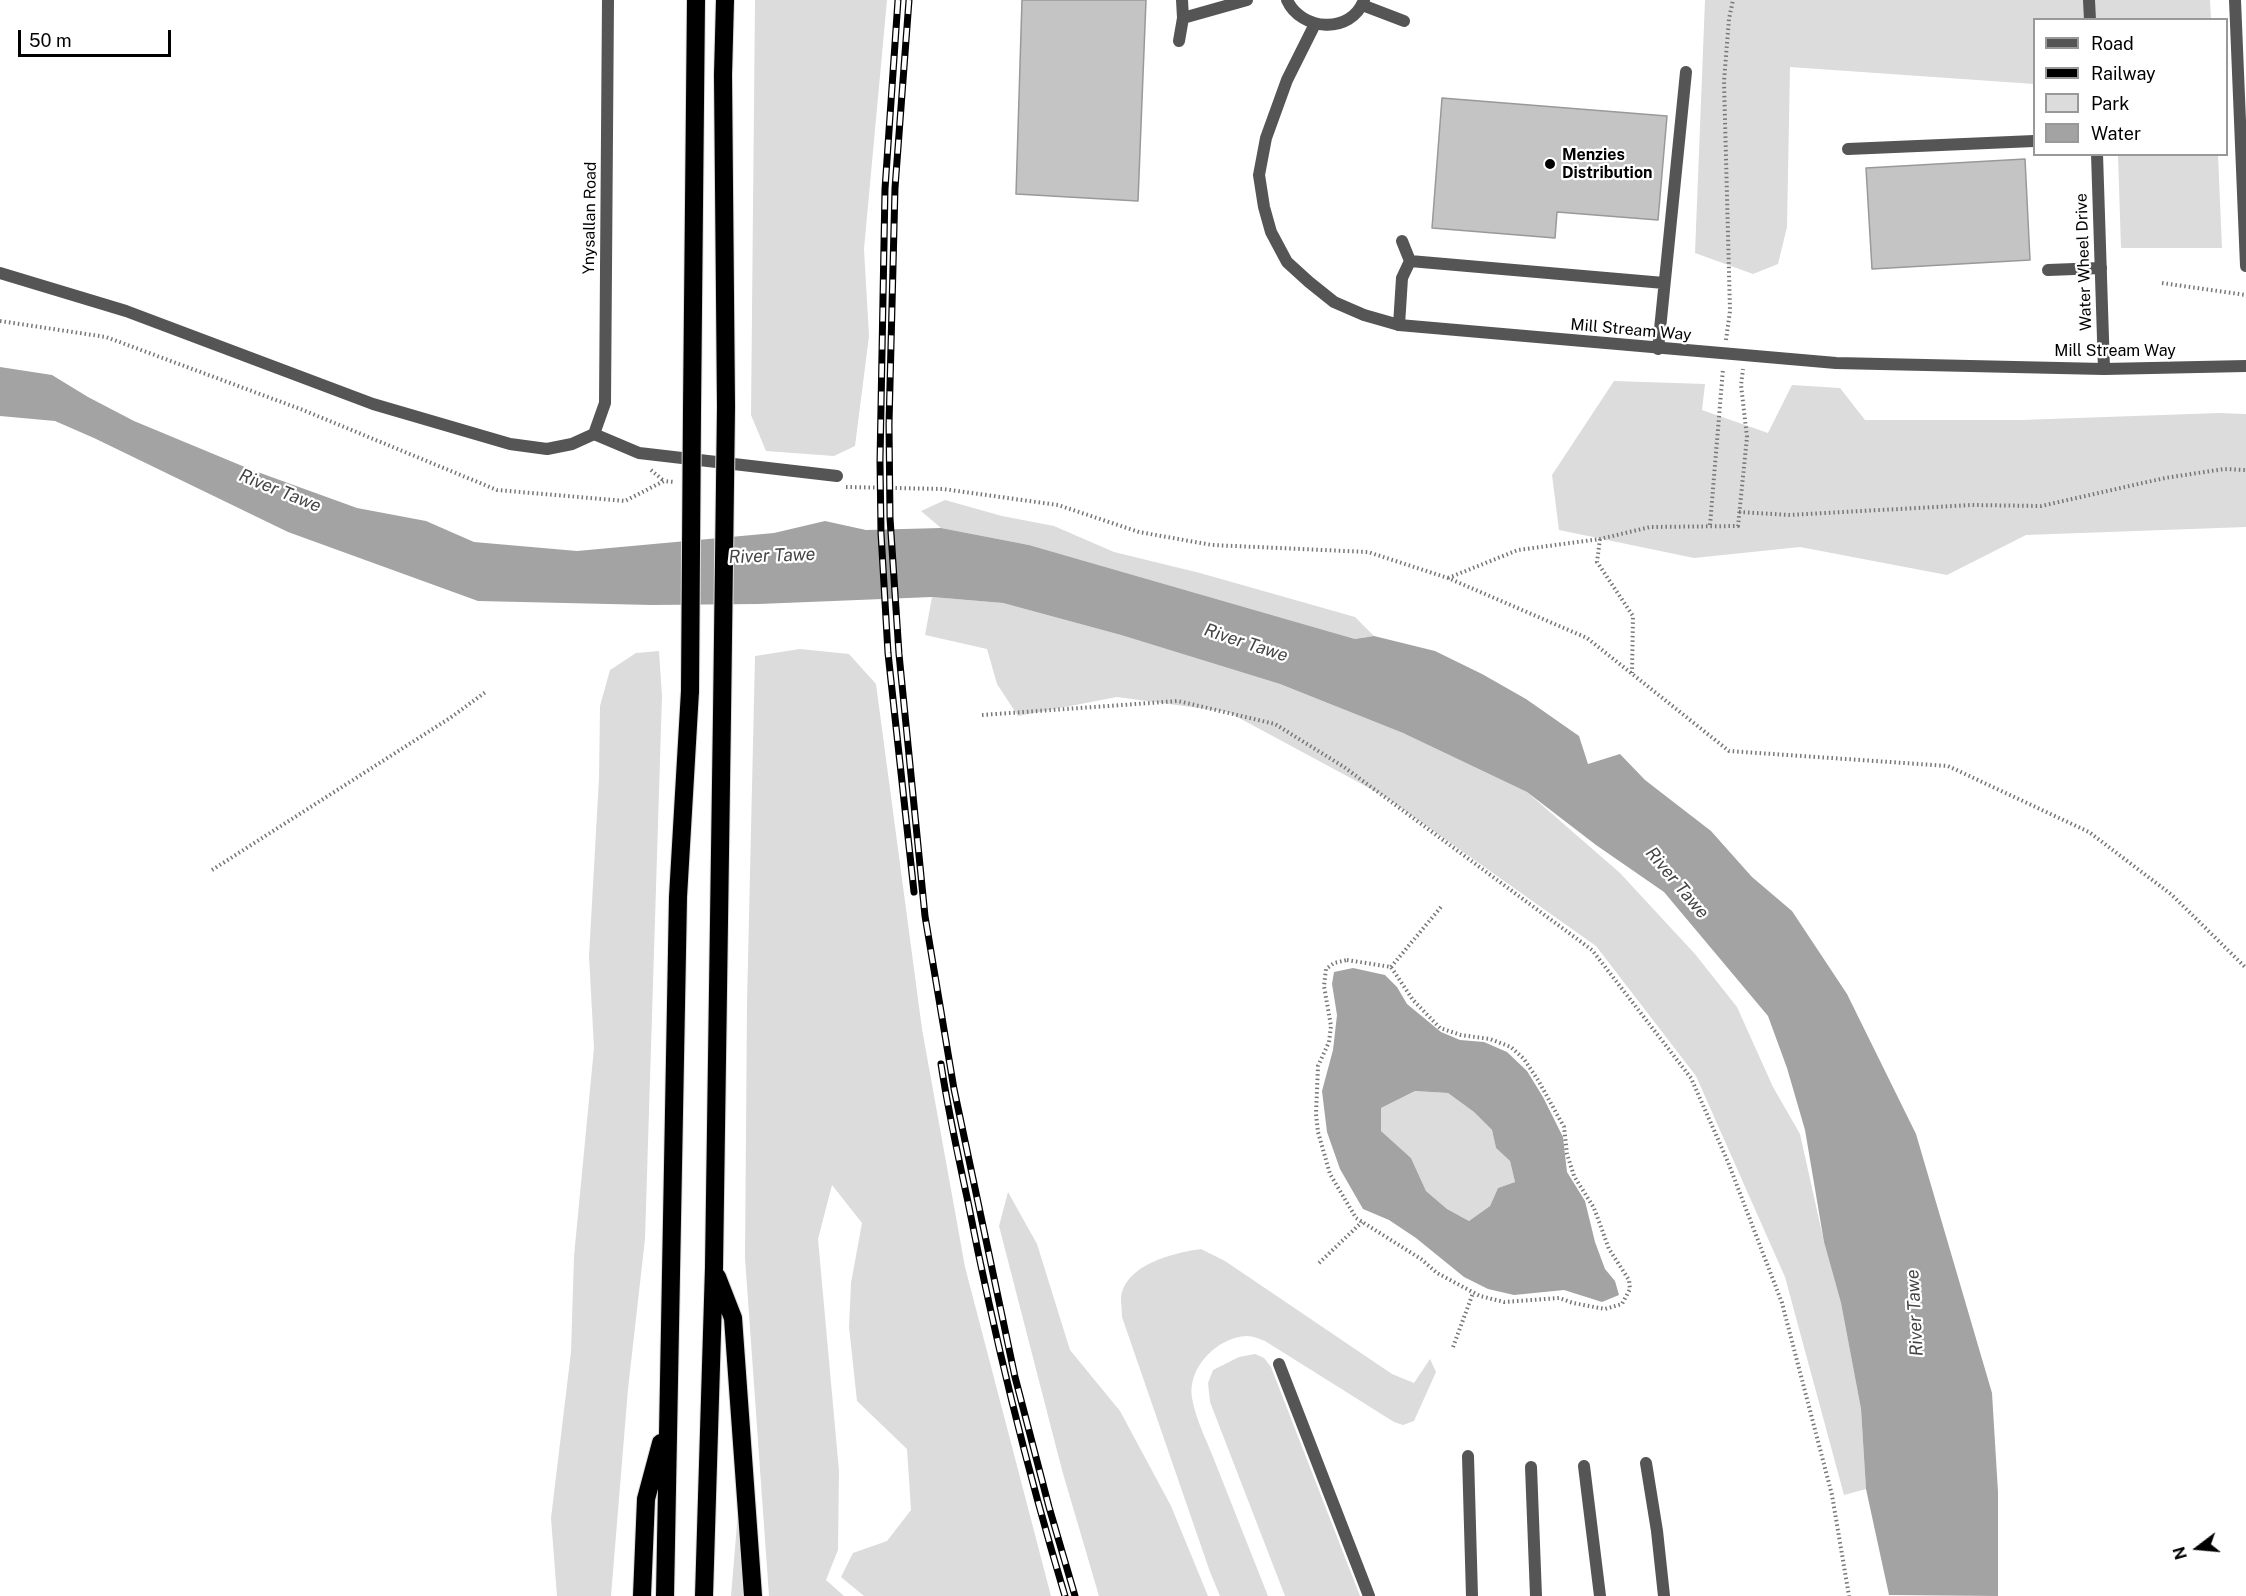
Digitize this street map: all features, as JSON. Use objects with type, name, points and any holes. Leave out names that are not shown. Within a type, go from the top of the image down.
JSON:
[{"type":"highway","points":[[665,1596],[678,897],[690,691],[696,0]]},
{"type":"highway","points":[[704,1596],[714,1267],[722,714],[726,406],[723,75],[725,0]]},
{"type":"highway","points":[[714,1267],[732,1318],[753,1596]]},
{"type":"highway","points":[[642,1596],[646,1500],[669,1415]]},
{"type":"street","name":"Ynysallan Road","points":[[594,434],[604,403],[608,0]]},
{"type":"street","points":[[1179,41],[1183,18],[1182,0]]},
{"type":"street","points":[[1183,18],[1248,0]]},
{"type":"street","points":[[1287,0],[1301,18],[1326,26],[1341,23],[1352,16],[1363,3],[1404,21]]},
{"type":"street","points":[[2088,0],[2090,18]]},
{"type":"street","points":[[2235,0],[2246,266]]},
{"type":"street","name":"Mill Stream Way","points":[[1315,24],[1287,80],[1266,138],[1260,176],[1264,207],[1271,232],[1287,262],[1334,302],[1364,315],[1399,325],[1836,363],[2104,369],[2246,366]]},
{"type":"street","points":[[1658,349],[1686,72]]},
{"type":"street","points":[[1848,149],[2033,141]]},
{"type":"street","name":"Water Wheel Drive","points":[[2097,156],[2104,369]]},
{"type":"street","points":[[1399,325],[1402,278],[1410,261],[1402,241]]},
{"type":"street","points":[[1410,261],[1664,283]]},
{"type":"street","points":[[2048,270],[2101,268]]},
{"type":"street","points":[[0,273],[126,311],[373,404],[510,444],[547,449],[572,444],[594,434],[639,453],[837,481]]},
{"type":"street","points":[[1279,1364],[1369,1596]]},
{"type":"street","points":[[1468,1456],[1472,1596]]},
{"type":"street","points":[[1646,1463],[1664,1596]]},
{"type":"street","points":[[1584,1466],[1600,1596]]},
{"type":"street","points":[[1531,1467],[1536,1596]]},
{"type":"path","points":[[1710,525],[1730,311],[1724,81],[1729,19],[1733,0]]},
{"type":"path","points":[[2162,283],[2246,295]]},
{"type":"path","points":[[0,321],[106,337],[303,410],[496,490],[625,501],[664,481],[675,482]]},
{"type":"path","points":[[1448,578],[1518,550],[1600,539],[1650,527],[1738,525],[1747,437],[1742,385],[1744,356]]},
{"type":"path","points":[[1739,512],[1790,515],[1971,505],[2041,506],[2165,478],[2224,468],[2246,470]]},
{"type":"path","points":[[837,481],[944,489],[1058,505],[1139,532],[1212,545],[1368,552],[1448,578],[1587,638],[1729,751],[1948,766],[2089,832],[2172,895],[2246,968]]},
{"type":"path","points":[[1600,539],[1597,562],[1633,616],[1632,674]]},
{"type":"path","points":[[213,870],[450,718],[488,691]]},
{"type":"path","points":[[982,715],[1178,701],[1275,724],[1344,767],[1592,950],[1691,1078],[1728,1162],[1782,1304],[1832,1495],[1849,1596]]},
{"type":"path","points":[[1392,967],[1441,907]]},
{"type":"path","points":[[1347,960],[1392,967],[1413,1000],[1440,1028],[1461,1035],[1490,1039],[1511,1047],[1524,1059],[1564,1127],[1567,1154],[1574,1176],[1594,1208],[1609,1249],[1629,1280],[1630,1289],[1622,1304],[1605,1309],[1559,1298],[1504,1302],[1473,1293],[1437,1273],[1421,1259],[1362,1222],[1351,1212],[1330,1174],[1318,1132],[1316,1095],[1318,1066],[1329,1042],[1331,1026],[1324,986],[1326,969],[1334,963],[1347,960]]},
{"type":"path","points":[[1319,1263],[1362,1222]]},
{"type":"path","points":[[1453,1347],[1473,1293]]},
{"type":"green space","points":[[755,0],[887,0],[864,249],[869,336],[855,446],[834,456],[766,451],[751,415]]},
{"type":"green space","points":[[1705,0],[2210,0],[2211,18],[2033,18],[2033,84],[1790,67],[1787,227],[1778,264],[1753,274],[1695,253]]},
{"type":"green space","points":[[2118,156],[2218,156],[2222,248],[2121,248]]},
{"type":"green space","points":[[1614,381],[1705,384],[1702,410],[1768,433],[1792,385],[1840,388],[1865,420],[2021,420],[2246,414],[2246,527],[2026,535],[1947,575],[1800,547],[1694,558],[1559,530],[1552,475]]},
{"type":"green space","points":[[945,500],[1002,516],[1054,526],[1114,552],[1200,573],[1355,617],[1374,636],[1355,639],[1029,545],[941,528],[921,511]]},
{"type":"green space","points":[[932,597],[1003,603],[1121,635],[1280,684],[1403,733],[1527,792],[1620,873],[1695,954],[1737,1007],[1773,1087],[1800,1134],[1824,1242],[1841,1303],[1861,1409],[1866,1489],[1844,1495],[1785,1277],[1696,1076],[1596,946],[1384,796],[1228,712],[1117,697],[1018,716],[997,684],[987,649],[925,635]]},
{"type":"green space","points":[[800,649],[849,654],[876,684],[922,1029],[965,1267],[1051,1596],[864,1596],[841,1577],[853,1553],[887,1541],[911,1510],[907,1449],[857,1401],[849,1327],[851,1283],[862,1223],[832,1185],[818,1239],[839,1471],[838,1550],[826,1580],[844,1596],[769,1596],[745,1258],[747,1003],[755,656]]},
{"type":"green space","points":[[659,651],[662,696],[645,1239],[628,1389],[611,1596],[557,1596],[551,1518],[571,1352],[574,1256],[594,1048],[589,956],[599,778],[600,706],[610,670],[636,653]]},
{"type":"green space","points":[[1415,1091],[1448,1093],[1474,1112],[1492,1130],[1496,1148],[1510,1161],[1515,1182],[1498,1188],[1490,1206],[1469,1221],[1447,1209],[1426,1191],[1411,1158],[1381,1131],[1381,1108]]},
{"type":"green space","points":[[1008,1192],[1037,1244],[1070,1350],[1120,1411],[1171,1506],[1208,1596],[1099,1596],[1062,1470],[999,1226]]},
{"type":"green space","points":[[1201,1249],[1225,1261],[1392,1374],[1414,1383],[1430,1359],[1436,1372],[1414,1421],[1403,1425],[1394,1422],[1265,1341],[1256,1338],[1247,1336],[1225,1342],[1215,1348],[1199,1365],[1192,1387],[1196,1415],[1268,1596],[1220,1596],[1122,1317],[1121,1298],[1124,1286],[1131,1277],[1152,1262]]},
{"type":"green space","points":[[1255,1354],[1264,1358],[1271,1367],[1360,1596],[1285,1596],[1210,1402],[1208,1383],[1213,1370],[1239,1357]]},
{"type":"green space","points":[[738,1512],[744,1596],[731,1596]]},
{"type":"water","name":"River Tawe","points":[[0,367],[52,375],[134,421],[252,470],[357,508],[426,521],[474,542],[577,551],[774,533],[825,521],[866,530],[941,528],[1029,545],[1355,639],[1374,636],[1435,651],[1526,699],[1579,736],[1588,764],[1620,754],[1645,780],[1711,831],[1752,877],[1792,911],[1847,994],[1916,1134],[1992,1393],[1998,1492],[1998,1596],[1889,1595],[1866,1489],[1861,1409],[1841,1303],[1824,1242],[1805,1130],[1787,1068],[1768,1016],[1664,892],[1596,845],[1527,792],[1403,733],[1280,684],[1121,635],[1003,603],[932,597],[759,604],[652,605],[478,601],[288,532],[55,421],[0,416]]},
{"type":"water","points":[[1353,968],[1385,975],[1397,987],[1407,1004],[1441,1032],[1460,1040],[1484,1042],[1507,1052],[1527,1071],[1563,1137],[1567,1172],[1585,1201],[1595,1242],[1605,1269],[1615,1281],[1619,1295],[1602,1302],[1564,1290],[1514,1295],[1488,1289],[1464,1277],[1416,1238],[1389,1220],[1363,1209],[1340,1169],[1327,1132],[1322,1091],[1333,1050],[1337,1015],[1332,984],[1334,972]],"holes":[[[1415,1091],[1448,1093],[1474,1112],[1492,1130],[1496,1148],[1510,1161],[1515,1182],[1498,1188],[1490,1206],[1469,1221],[1447,1209],[1426,1191],[1411,1158],[1381,1131],[1381,1108]]]},
{"type":"building","points":[[1022,0],[1146,0],[1138,201],[1016,194]]},
{"type":"building","name":"Menzies Distribution","points":[[1442,98],[1667,116],[1658,220],[1557,212],[1555,238],[1432,228]]},
{"type":"building","points":[[2025,159],[2030,260],[1872,269],[1866,168]]},
{"type":"railway","points":[[898,0],[885,189],[880,461],[881,533],[888,653],[914,892]]},
{"type":"railway","points":[[909,0],[895,188],[889,424],[890,518],[899,654],[925,916],[954,1089],[1015,1377],[1075,1596]]},
{"type":"railway","points":[[941,1064],[1000,1351],[1024,1449],[1065,1596]]},
{"type":"place","name":"Menzies Distribution","points":[[1550,164]]}]
